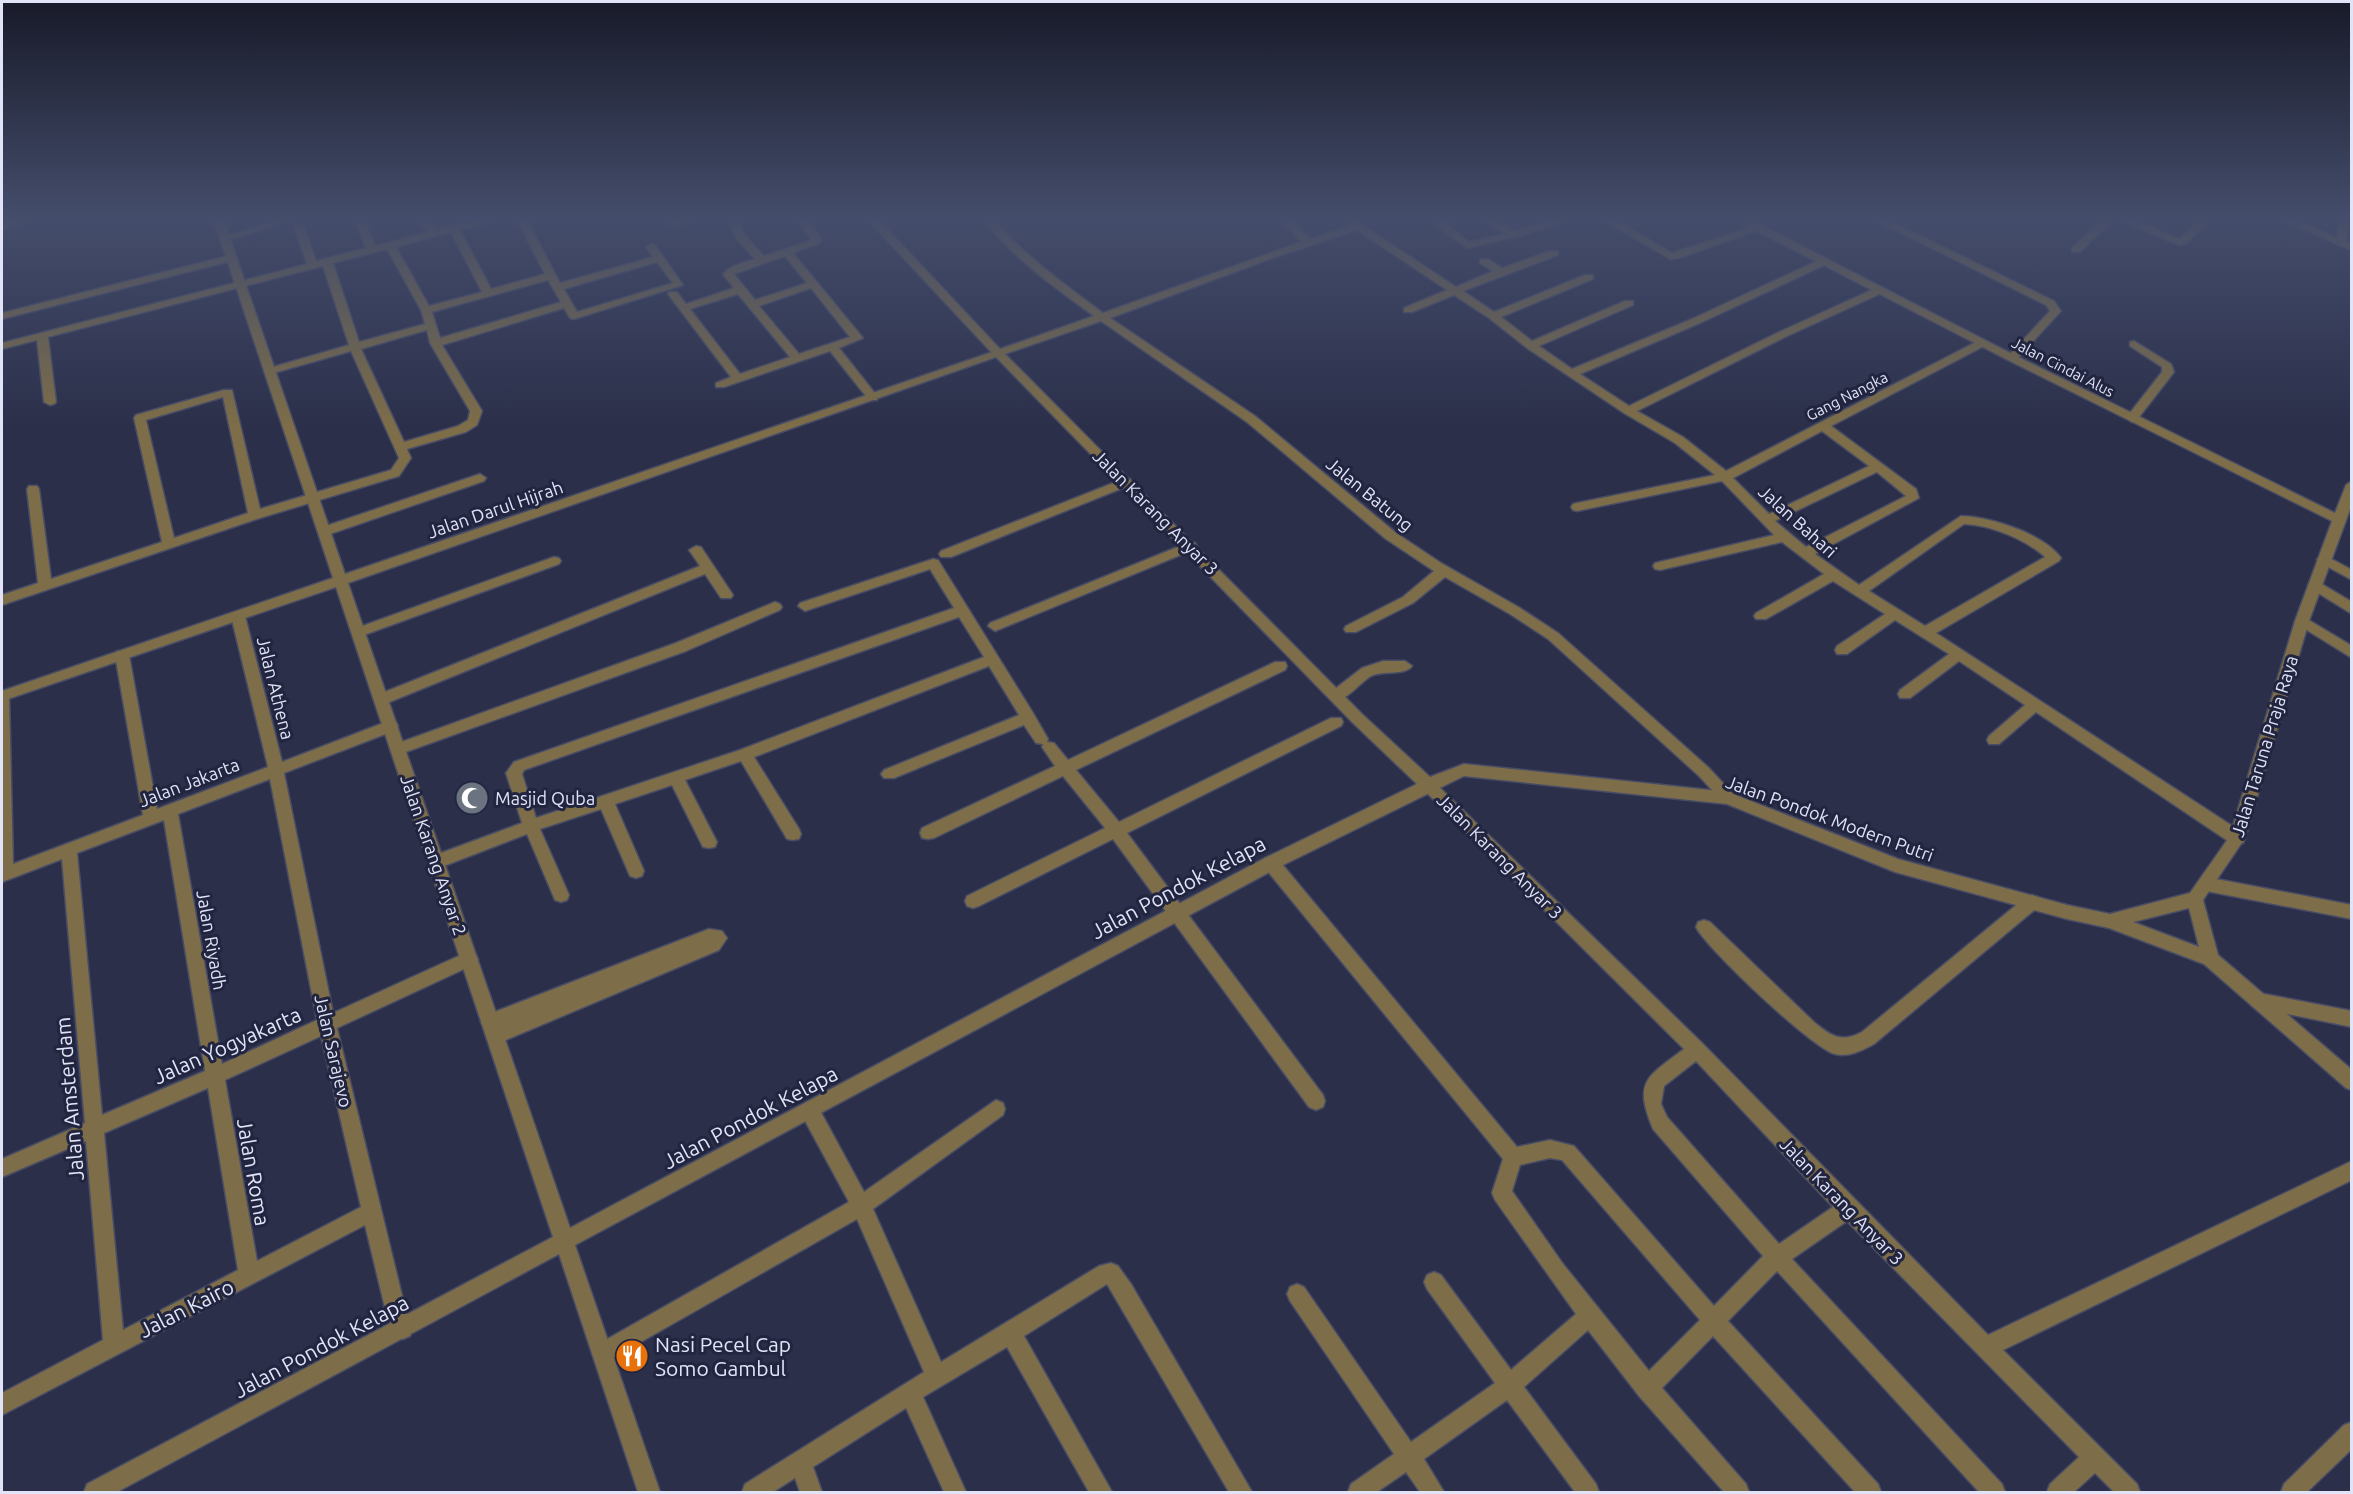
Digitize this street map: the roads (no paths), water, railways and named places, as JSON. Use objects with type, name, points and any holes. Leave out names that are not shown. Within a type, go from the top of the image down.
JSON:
[{"type":"street","points":[[2,316],[114,288]]},
{"type":"street","points":[[2,346],[230,288]]},
{"type":"street","name":"Jalan Karang Anyar 2","points":[[242,288],[649,1492]]},
{"type":"street","points":[[2,600],[255,515],[314,499],[395,472],[404,462],[401,447],[357,350],[336,288]]},
{"type":"street","points":[[401,447],[462,429],[473,423],[476,417],[476,411],[436,343],[426,310],[413,288]]},
{"type":"street","points":[[485,288],[488,293]]},
{"type":"street","points":[[426,310],[508,288]]},
{"type":"street","points":[[556,288],[574,316],[577,316],[669,288]]},
{"type":"street","points":[[740,288],[797,359]]},
{"type":"street","points":[[754,303],[802,288]]},
{"type":"street","points":[[720,385],[856,340],[857,337],[817,288]]},
{"type":"street","name":"Jalan Karang Anyar 3","points":[[937,288],[1336,696],[1697,1050],[1848,1208],[2129,1492]]},
{"type":"street","name":"Jalan Batung","points":[[1063,288],[1145,348],[1251,419],[1391,536],[1443,571],[1515,611],[1553,636],[1704,772],[1728,798]]},
{"type":"street","name":"Jalan Darul Hijrah","points":[[2,696],[873,398],[1183,288]]},
{"type":"street","name":"Jalan Bahari","points":[[1449,288],[1493,316],[1532,346],[1628,411],[1679,440],[1725,477],[1784,537],[1833,575],[1959,654],[2237,838]]},
{"type":"street","points":[[1408,310],[1465,288]]},
{"type":"street","points":[[1493,316],[1563,288]]},
{"type":"street","points":[[1572,373],[1696,321],[1768,288]]},
{"type":"street","name":"Jalan Cindai Alus","points":[[1876,288],[1982,343],[2338,519]]},
{"type":"street","points":[[2012,358],[2056,311],[2050,303],[2019,288]]},
{"type":"street","points":[[684,308],[742,290]]},
{"type":"street","points":[[1628,411],[1781,335],[1880,290]]},
{"type":"street","points":[[674,294],[738,379]]},
{"type":"street","points":[[1532,346],[1629,303]]},
{"type":"street","points":[[436,343],[566,304]]},
{"type":"street","points":[[271,375],[432,328]]},
{"type":"street","points":[[42,336],[50,402]]},
{"type":"street","name":"Gang Nangka","points":[[1577,507],[1725,477],[1982,343]]},
{"type":"street","points":[[2132,418],[2168,372],[2167,366],[2134,344]]},
{"type":"street","points":[[833,348],[873,398]]},
{"type":"street","points":[[169,545],[140,418],[228,392],[255,515]]},
{"type":"street","points":[[1804,554],[1913,498],[1912,492],[1822,426]]},
{"type":"street","points":[[1766,520],[1878,467]]},
{"type":"street","points":[[324,531],[480,478]]},
{"type":"street","points":[[946,554],[1126,482]]},
{"type":"street","name":"Jalan Taruna Praja Raya","points":[[2195,899],[2237,838],[2302,621],[2352,485]]},
{"type":"street","points":[[33,489],[45,585]]},
{"type":"street","points":[[1858,592],[1961,520],[1975,520],[2031,540],[2047,549],[2054,558],[1925,633]]},
{"type":"street","points":[[1660,566],[1784,537]]},
{"type":"street","points":[[995,626],[1190,546]]},
{"type":"street","points":[[696,550],[726,595]]},
{"type":"street","points":[[2324,559],[2352,576]]},
{"type":"street","points":[[359,632],[554,561]]},
{"type":"street","points":[[805,606],[933,563],[991,660],[1045,743],[1115,830],[1316,1101]]},
{"type":"street","points":[[381,699],[708,568]]},
{"type":"street","points":[[1351,630],[1408,600],[1443,571]]},
{"type":"street","points":[[1761,616],[1833,575]]},
{"type":"street","points":[[2315,585],[2352,609]]},
{"type":"street","points":[[398,749],[681,647],[775,607]]},
{"type":"street","points":[[561,895],[531,826],[513,773],[519,766],[961,611]]},
{"type":"street","points":[[1842,650],[1894,614]]},
{"type":"street","name":"Jalan Athena","points":[[238,616],[276,770]]},
{"type":"street","points":[[2302,621],[2352,653]]},
{"type":"street","points":[[1905,693],[1959,654]]},
{"type":"street","points":[[122,655],[151,818]]},
{"type":"street","points":[[436,862],[605,800],[745,754],[991,660]]},
{"type":"street","points":[[1336,696],[1373,667],[1384,664],[1405,666]]},
{"type":"street","points":[[928,833],[1280,666]]},
{"type":"street","points":[[2,696],[3,874]]},
{"type":"street","points":[[1994,740],[2035,705]]},
{"type":"street","points":[[889,774],[1028,717]]},
{"type":"street","points":[[973,901],[1336,722]]},
{"type":"street","name":"Jalan Jakarta","points":[[3,874],[391,726]]},
{"type":"street","points":[[745,754],[793,834]]},
{"type":"street","name":"Jalan Sarajevo","points":[[276,770],[327,1025],[371,1212],[396,1312],[403,1329]]},
{"type":"street","name":"Jalan Pondok Modern Putri","points":[[1429,786],[1455,772],[1475,771],[1728,798],[1894,865],[2110,921],[2210,958]]},
{"type":"street","points":[[676,778],[709,842]]},
{"type":"street","name":"Jalan Pondok Kelapa","points":[[95,1492],[1270,863],[1429,786]]},
{"type":"street","points":[[605,800],[636,871]]},
{"type":"street","name":"Jalan Riyadh","points":[[170,810],[215,1076]]},
{"type":"street","name":"Jalan Amsterdam","points":[[69,849],[114,1345]]},
{"type":"street","points":[[1270,863],[1513,1157]]},
{"type":"street","points":[[2206,884],[2352,912]]},
{"type":"street","points":[[2110,921],[2195,899],[2210,958],[2352,1082]]},
{"type":"street","points":[[1704,927],[1808,1028],[1832,1046],[1852,1047],[1868,1038],[2032,902]]},
{"type":"street","points":[[709,936],[719,938],[713,945],[493,1029],[709,936]]},
{"type":"street","name":"Jalan Yogyakarta","points":[[2,1168],[215,1076],[469,959]]},
{"type":"street","points":[[2259,1001],[2352,1018]]},
{"type":"street","points":[[1697,1050],[1656,1082],[1652,1104],[1660,1123],[1777,1257],[1994,1492]]},
{"type":"street","name":"Jalan Roma","points":[[215,1076],[249,1275]]},
{"type":"street","points":[[602,1353],[861,1206],[996,1109]]},
{"type":"street","points":[[810,1111],[861,1206],[937,1376]]},
{"type":"street","points":[[1513,1157],[1550,1149],[1567,1152],[1714,1321],[1870,1492]]},
{"type":"street","points":[[1513,1157],[1502,1193],[1537,1246],[1647,1388],[1738,1492]]},
{"type":"street","points":[[1986,1347],[2352,1170]]},
{"type":"street","points":[[1647,1388],[1777,1257],[1848,1208]]},
{"type":"street","name":"Jalan Kairo","points":[[2,1404],[371,1212]]},
{"type":"street","points":[[753,1492],[1099,1276],[1111,1273],[1124,1291],[1241,1492]]},
{"type":"street","points":[[1434,1282],[1588,1492]]},
{"type":"street","points":[[1297,1294],[1433,1492]]},
{"type":"street","points":[[1359,1492],[1510,1385],[1590,1315]]},
{"type":"street","points":[[1011,1333],[1101,1492]]},
{"type":"street","points":[[910,1393],[955,1492]]},
{"type":"street","points":[[2292,1492],[2352,1433]]},
{"type":"street","points":[[2058,1492],[2095,1458]]},
{"type":"street","points":[[800,1463],[811,1492]]},
{"type":"place","name":"Masjid Quba","points":[[472,798]]},
{"type":"place","name":"Nasi Pecel Cap Somo Gambul","points":[[632,1356]]}]
